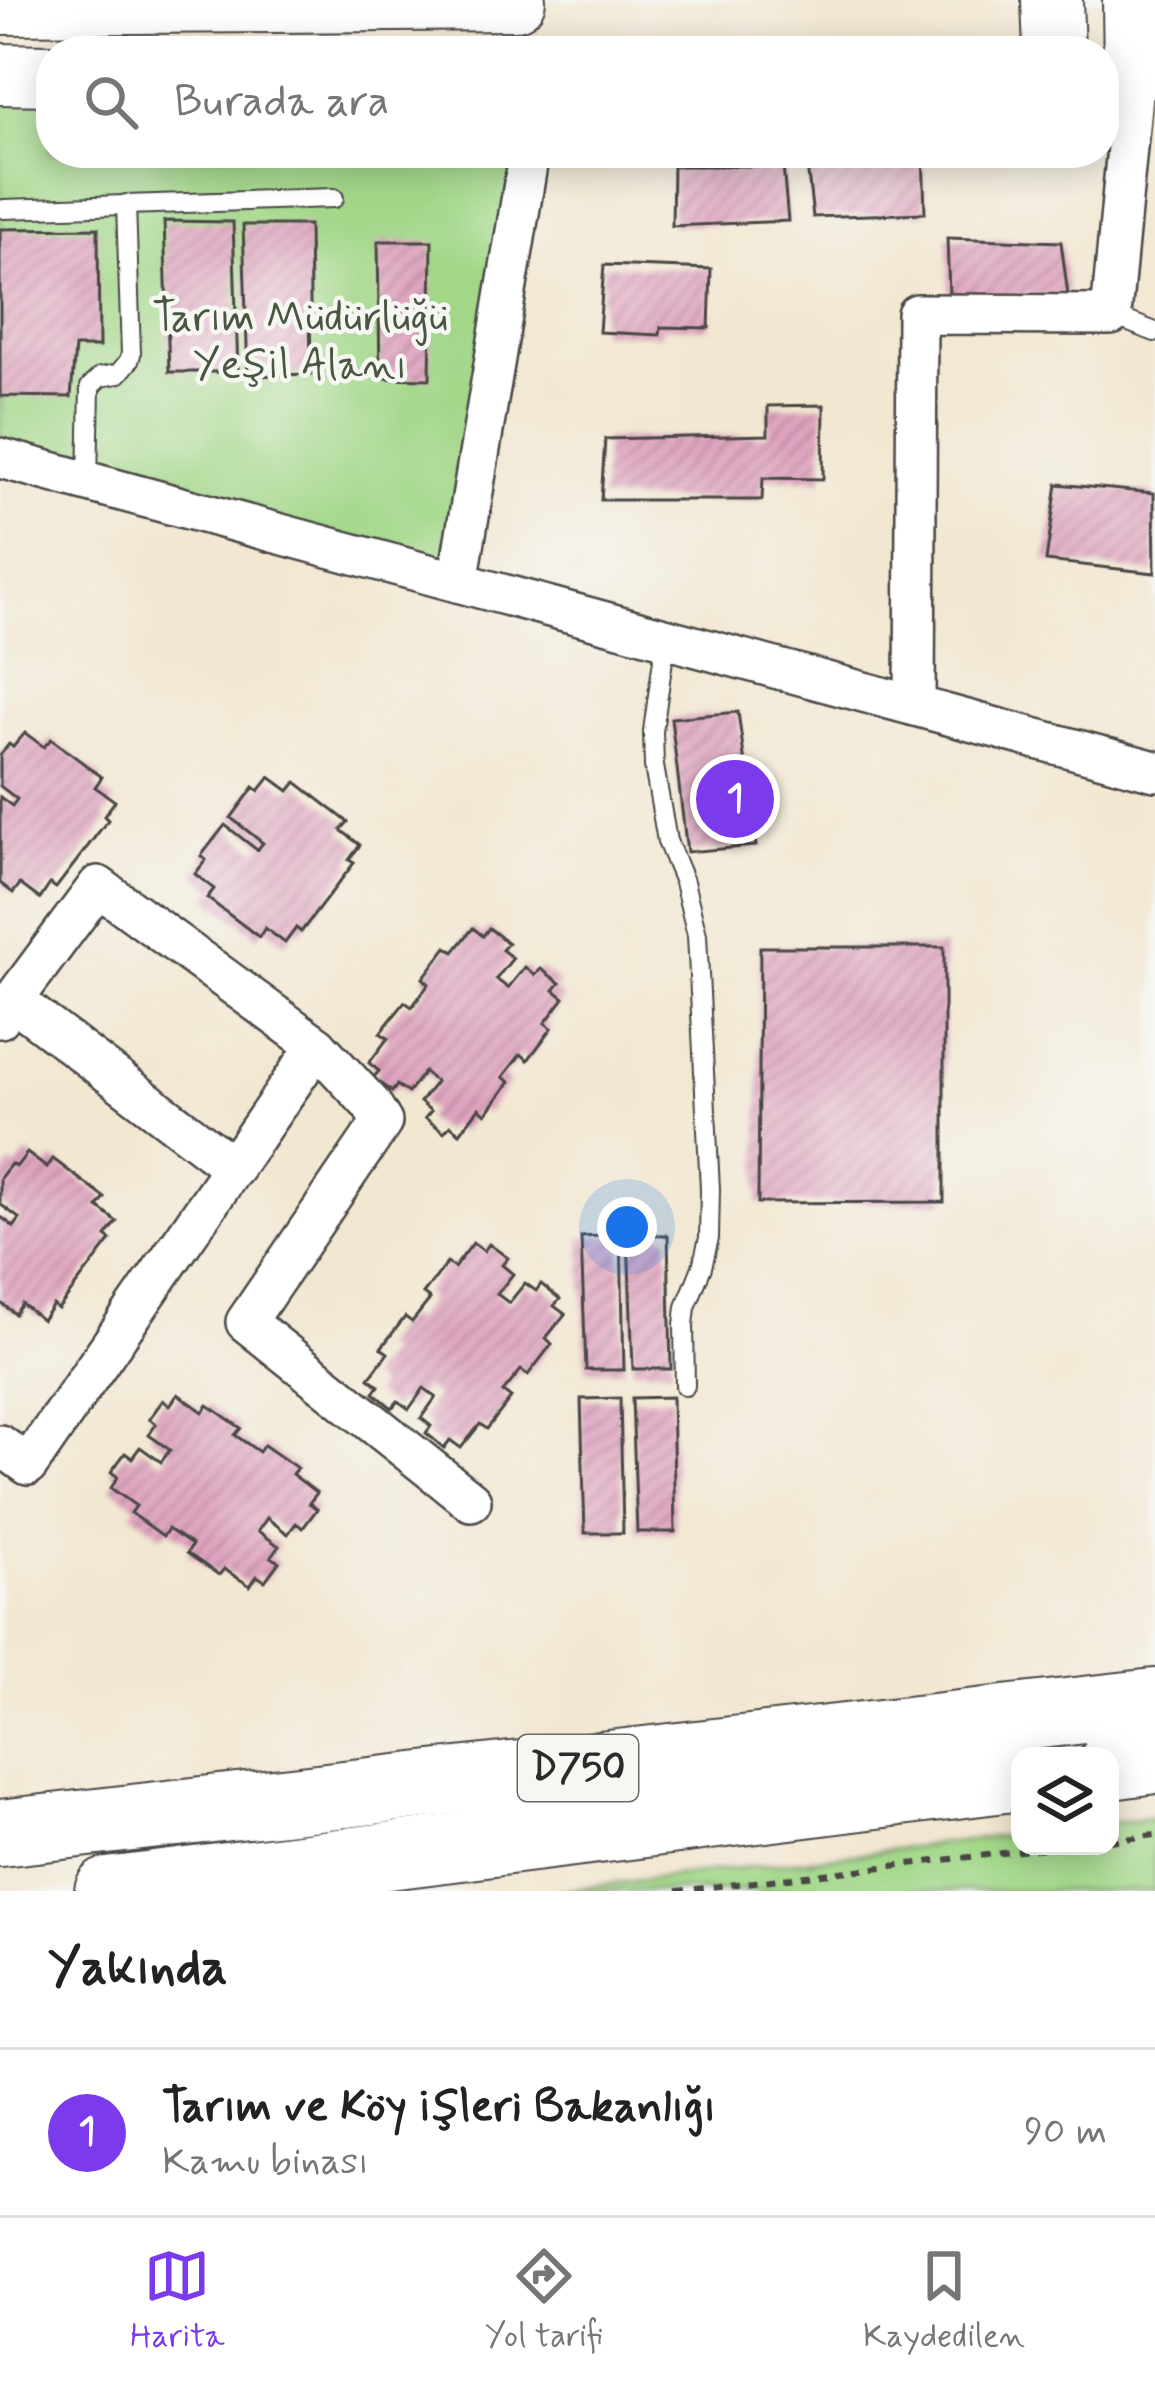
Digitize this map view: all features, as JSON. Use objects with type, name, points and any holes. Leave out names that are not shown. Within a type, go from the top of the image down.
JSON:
[{"type":"highway","name":"D750","points":[[0,1833],[1155,1702]]},
{"type":"highway","points":[[1119,1765],[1155,1760]]},
{"type":"highway","name":"D750","points":[[109,1891],[1011,1778]]},
{"type":"main road","points":[[0,4],[515,0]]},
{"type":"main road","points":[[1052,0],[1053,36]]},
{"type":"main road","points":[[1131,73],[1133,0]]},
{"type":"main road","points":[[0,74],[36,75]]},
{"type":"street","points":[[915,706],[917,314],[1111,315],[1131,73]]},
{"type":"street","points":[[458,582],[527,168]]},
{"type":"street","points":[[0,458],[1155,771]]},
{"type":"street","points":[[234,1168],[11,989],[98,886],[317,1046],[382,1122],[246,1322],[472,1501]]},
{"type":"street","points":[[9,1462],[234,1168],[317,1046]]},
{"type":"lane","points":[[4,209],[334,198]]},
{"type":"lane","points":[[88,482],[90,386],[100,377],[118,374],[129,362],[126,205]]},
{"type":"lane","points":[[1111,315],[1155,332]]},
{"type":"lane","points":[[666,638],[653,730],[654,766],[667,841],[684,882],[697,935],[710,1189],[709,1238],[686,1307],[685,1385]]},
{"type":"path","points":[[1119,1840],[1155,1835]]},
{"type":"path","points":[[677,1891],[1011,1852]]},
{"type":"green space","name":"Tarım Müdürlüğü Yeşil Alanı","points":[[0,74],[36,75],[36,168],[527,168],[458,582],[0,458]]},
{"type":"green space","points":[[1155,1818],[1155,1891],[554,1891],[1011,1835],[1011,1855],[1119,1855],[1119,1822]]},
{"type":"building","points":[[673,168],[783,168],[788,221],[672,226]]},
{"type":"building","points":[[807,168],[924,168],[925,213],[813,217]]},
{"type":"building","points":[[164,221],[233,222],[238,372],[169,372]]},
{"type":"building","points":[[243,225],[309,225],[311,374],[248,376]]},
{"type":"building","points":[[98,228],[99,347],[75,347],[71,397],[0,396],[0,229]]},
{"type":"building","points":[[947,238],[1061,242],[1068,295],[949,294]]},
{"type":"building","points":[[378,241],[432,241],[430,379],[380,378]]},
{"type":"building","points":[[604,265],[711,269],[709,328],[661,327],[660,335],[599,332]]},
{"type":"building","points":[[824,405],[823,479],[763,478],[762,500],[601,500],[605,439],[768,435],[768,406]]},
{"type":"building","points":[[1057,484],[1154,493],[1155,573],[1046,561]]},
{"type":"building","points":[[738,712],[756,846],[687,852],[671,718]]},
{"type":"building","points":[[25,733],[44,747],[51,739],[102,777],[95,787],[115,801],[104,816],[108,820],[56,888],[50,884],[40,899],[20,884],[13,893],[0,883],[0,797],[12,806],[17,799],[0,786],[0,755]]},
{"type":"building","points":[[270,777],[289,791],[296,782],[348,822],[341,830],[360,845],[349,860],[354,863],[301,932],[296,928],[285,943],[265,928],[259,937],[207,898],[214,889],[195,874],[206,860],[201,856],[225,825],[257,850],[263,843],[231,818],[254,787],[259,791]]},
{"type":"building","points":[[473,928],[483,936],[489,928],[508,943],[502,950],[513,958],[496,979],[508,988],[525,967],[535,975],[541,969],[560,983],[554,990],[564,998],[545,1023],[552,1028],[528,1060],[521,1054],[503,1077],[510,1082],[486,1114],[479,1108],[460,1133],[450,1125],[444,1132],[425,1118],[431,1111],[420,1102],[436,1082],[424,1072],[408,1093],[397,1085],[392,1092],[373,1078],[379,1071],[369,1063],[388,1038],[380,1033],[405,1002],[412,1007],[429,984],[423,978],[447,947],[454,952]]},
{"type":"building","points":[[760,947],[944,947],[944,1202],[758,1203]]},
{"type":"building","points":[[27,1153],[47,1168],[53,1159],[105,1198],[98,1207],[117,1222],[106,1236],[111,1240],[58,1309],[53,1305],[42,1320],[22,1304],[15,1314],[0,1302],[0,1216],[14,1227],[20,1219],[0,1204],[0,1178]]},
{"type":"building","points":[[621,1235],[624,1370],[586,1370],[581,1237]]},
{"type":"building","points":[[668,1235],[671,1369],[633,1369],[628,1236]]},
{"type":"building","points":[[473,1243],[484,1251],[489,1244],[508,1258],[502,1265],[513,1274],[497,1294],[509,1303],[525,1283],[536,1291],[541,1284],[560,1299],[554,1306],[565,1314],[546,1338],[552,1344],[528,1375],[521,1370],[503,1392],[511,1398],[487,1429],[480,1424],[461,1448],[450,1440],[444,1448],[426,1433],[431,1426],[421,1418],[436,1397],[424,1388],[409,1409],[398,1401],[392,1408],[374,1393],[379,1386],[369,1378],[388,1353],[381,1348],[405,1317],[412,1322],[430,1299],[423,1294],[447,1263],[454,1268]]},
{"type":"building","points":[[178,1394],[203,1412],[208,1405],[241,1428],[235,1435],[259,1452],[264,1445],[297,1468],[292,1474],[317,1493],[309,1503],[317,1509],[303,1528],[296,1523],[288,1534],[267,1518],[258,1531],[279,1546],[271,1557],[279,1562],[265,1581],[257,1576],[250,1586],[224,1569],[219,1575],[187,1553],[192,1545],[168,1529],[163,1536],[131,1513],[136,1506],[111,1488],[118,1477],[111,1472],[125,1453],[132,1458],[140,1447],[161,1462],[170,1450],[149,1435],[156,1424],[149,1419],[163,1400],[170,1405]]},
{"type":"building","points":[[672,1397],[675,1532],[637,1532],[632,1398]]},
{"type":"building","points":[[620,1398],[623,1533],[585,1533],[581,1399]]},
{"type":"place","name":"Tarım ve Köy işleri Bakanlığı","points":[[735,799]]}]
